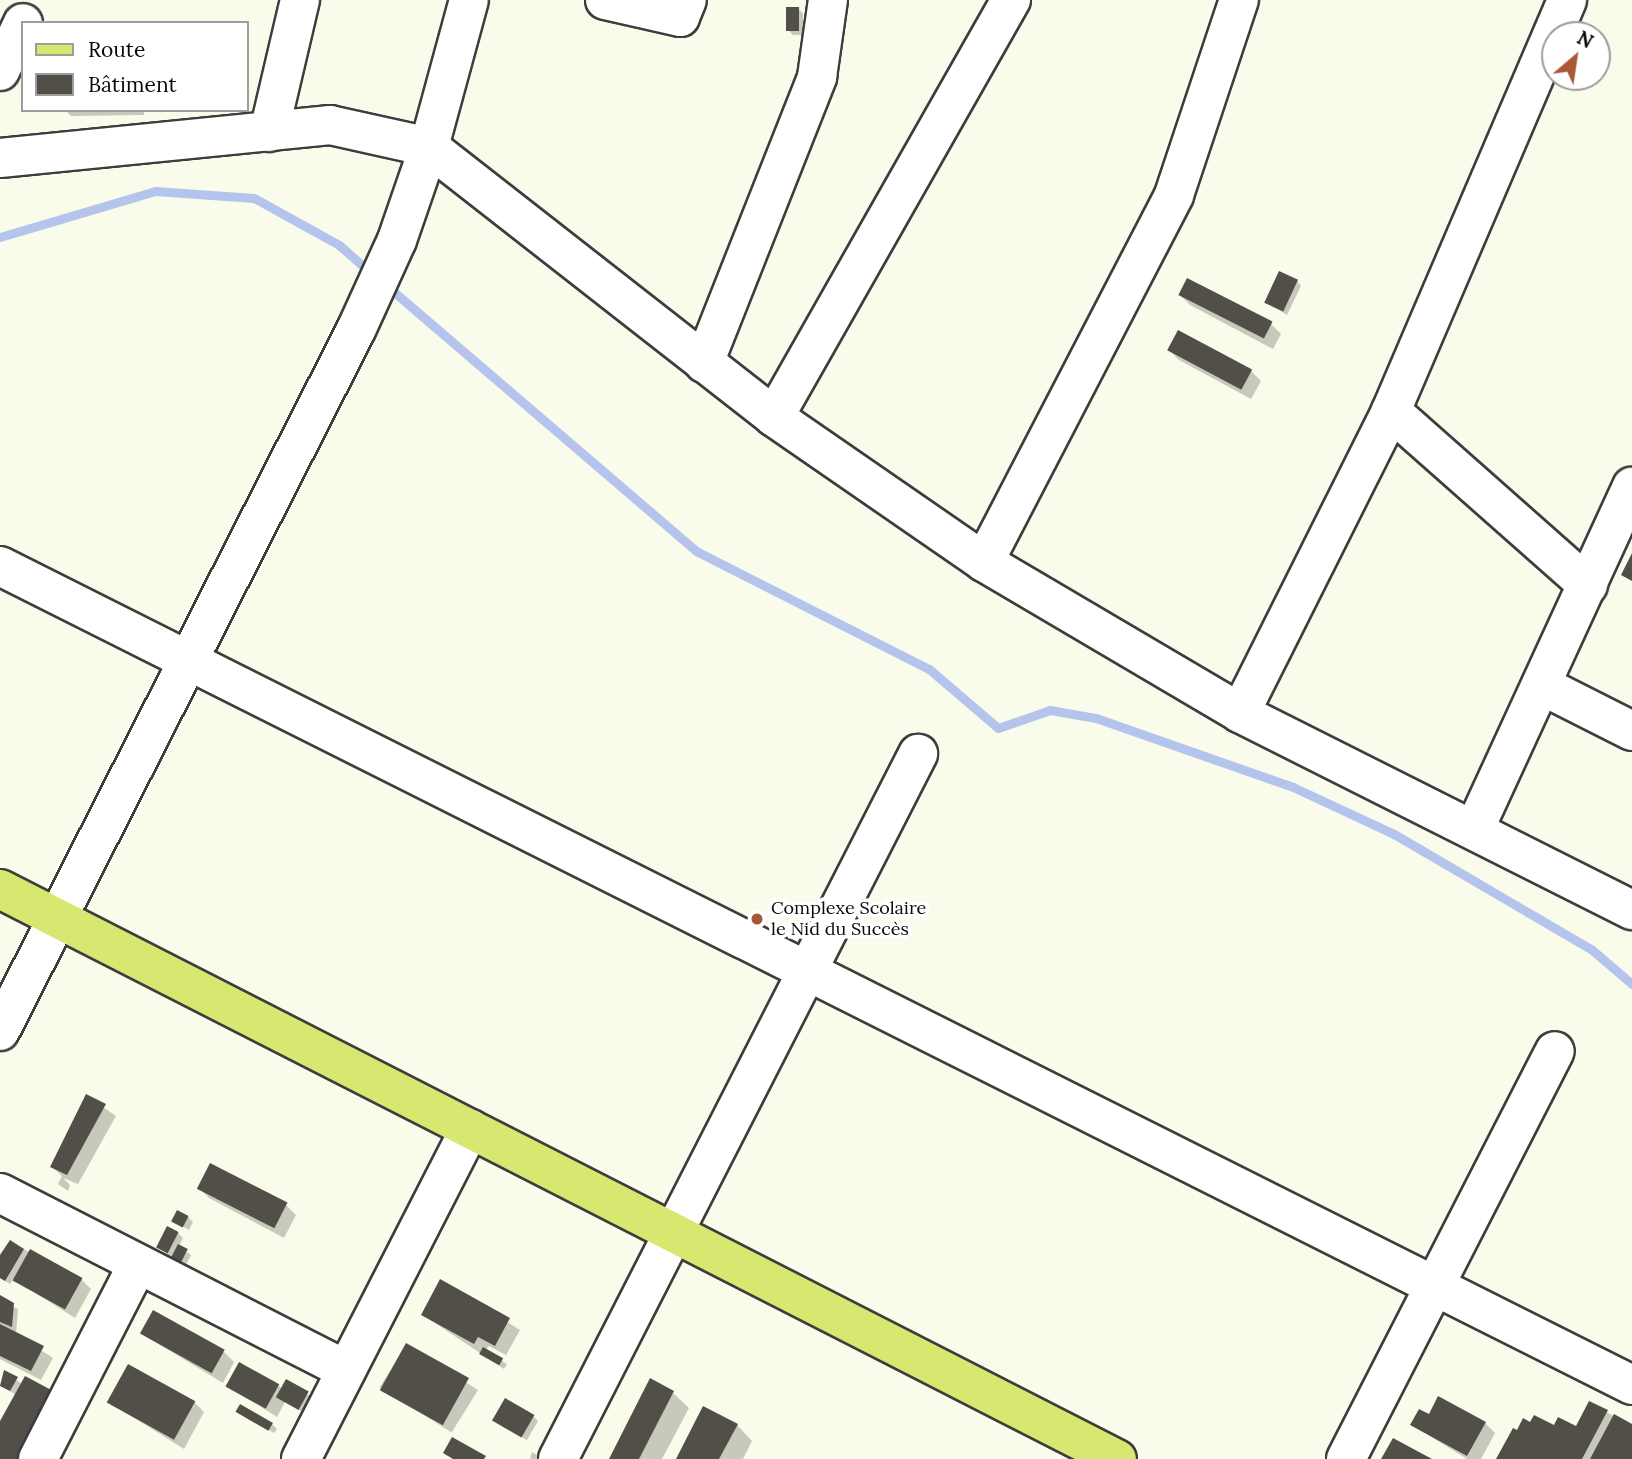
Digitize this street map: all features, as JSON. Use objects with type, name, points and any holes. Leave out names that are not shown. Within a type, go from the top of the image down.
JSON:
[{"type":"main road","points":[[0,889],[673,1233],[1098,1455]]},
{"type":"street","points":[[24,21],[34,0]]},
{"type":"street","points":[[269,132],[300,0]]},
{"type":"street","points":[[0,1031],[356,330],[397,240],[429,147],[469,0]]},
{"type":"street","points":[[605,0],[680,18],[687,0]]},
{"type":"street","points":[[704,363],[817,77],[828,0]]},
{"type":"street","points":[[774,417],[1011,0]]},
{"type":"street","points":[[984,562],[1174,195],[1239,0]]},
{"type":"street","points":[[1240,713],[1391,411],[1567,0]]},
{"type":"street","points":[[0,71],[21,27]]},
{"type":"street","points":[[0,158],[330,125],[429,147],[774,417],[984,562],[1240,713],[1632,910]]},
{"type":"street","points":[[1391,411],[1588,585]]},
{"type":"street","points":[[1474,830],[1632,487]]},
{"type":"street","points":[[0,566],[1632,1385]]},
{"type":"street","points":[[1541,685],[1632,731]]},
{"type":"street","points":[[558,1459],[918,754]]},
{"type":"street","points":[[1346,1459],[1555,1051]]},
{"type":"street","points":[[301,1459],[470,1129]]},
{"type":"street","points":[[0,1193],[346,1370]]},
{"type":"street","points":[[38,1459],[138,1264]]},
{"type":"building","points":[[786,7],[799,7],[799,31],[786,31]]},
{"type":"building","points":[[1279,271],[1298,280],[1283,312],[1264,303]]},
{"type":"building","points":[[1187,278],[1273,322],[1264,339],[1178,295]]},
{"type":"building","points":[[1178,330],[1252,369],[1241,390],[1167,350]]},
{"type":"building","points":[[1632,553],[1632,581],[1621,575]]},
{"type":"building","points":[[86,1094],[106,1104],[67,1175],[50,1167]]},
{"type":"building","points":[[210,1163],[288,1202],[274,1228],[197,1189]]},
{"type":"building","points":[[177,1210],[189,1216],[183,1227],[171,1222]]},
{"type":"building","points":[[167,1226],[179,1232],[168,1253],[156,1247]]},
{"type":"building","points":[[10,1240],[24,1249],[5,1281],[0,1278],[0,1255]]},
{"type":"building","points":[[178,1244],[188,1249],[181,1263],[171,1258]]},
{"type":"building","points":[[30,1249],[82,1278],[65,1310],[13,1280]]},
{"type":"building","points":[[440,1279],[510,1318],[495,1346],[478,1337],[474,1344],[421,1315]]},
{"type":"building","points":[[0,1295],[14,1303],[12,1327],[0,1322]]},
{"type":"building","points":[[153,1310],[225,1350],[212,1373],[140,1334]]},
{"type":"building","points":[[0,1324],[44,1346],[31,1371],[0,1356]]},
{"type":"building","points":[[406,1343],[469,1378],[443,1425],[380,1390]]},
{"type":"building","points":[[483,1347],[503,1358],[499,1365],[479,1354]]},
{"type":"building","points":[[239,1362],[279,1384],[266,1409],[225,1386]]},
{"type":"building","points":[[128,1364],[195,1401],[174,1440],[107,1402]]},
{"type":"building","points":[[4,1370],[18,1377],[10,1391],[0,1386]]},
{"type":"building","points":[[25,1376],[55,1392],[18,1459],[0,1459],[0,1421]]},
{"type":"building","points":[[650,1378],[674,1391],[639,1459],[609,1459]]},
{"type":"building","points":[[286,1379],[309,1392],[299,1410],[276,1397]]},
{"type":"building","points":[[1438,1396],[1486,1422],[1467,1456],[1410,1425],[1419,1409],[1429,1414]]},
{"type":"building","points":[[505,1398],[534,1415],[521,1438],[492,1421]]},
{"type":"building","points":[[1589,1401],[1608,1410],[1582,1459],[1496,1459],[1513,1428],[1517,1430],[1523,1418],[1530,1422],[1534,1415],[1554,1425],[1558,1417],[1576,1426]]},
{"type":"building","points":[[240,1404],[273,1423],[268,1431],[236,1412]]},
{"type":"building","points":[[703,1406],[738,1424],[719,1459],[676,1459]]},
{"type":"building","points":[[1614,1414],[1632,1424],[1632,1459],[1590,1459]]},
{"type":"building","points":[[452,1437],[486,1456],[484,1459],[453,1459],[443,1453]]},
{"type":"building","points":[[1393,1438],[1432,1459],[1381,1459]]},
{"type":"waterway","points":[[0,237],[155,191],[254,198],[339,245],[371,273]]},
{"type":"waterway","points":[[387,286],[696,551],[929,669],[998,728],[1050,710],[1096,718],[1293,787],[1394,834],[1591,949],[1632,984]]},
{"type":"place","name":"Complexe Scolaire le Nid du Succès","points":[[757,919]]}]
